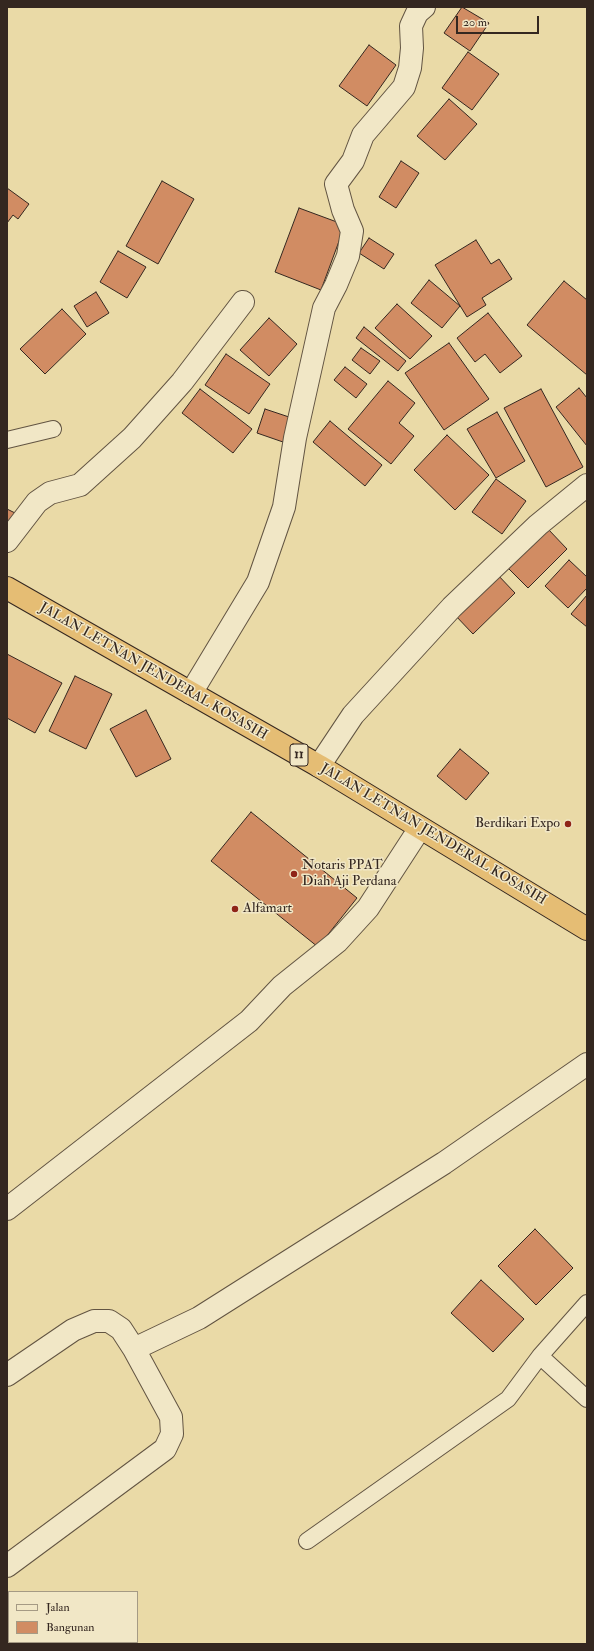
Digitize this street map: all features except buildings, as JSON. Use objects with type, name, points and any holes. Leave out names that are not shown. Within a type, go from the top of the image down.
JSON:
[{"type":"highway","name":"JALAN LETNAN JENDERAL KOSASIH","points":[[7,588],[319,766],[587,929]]},
{"type":"street","points":[[192,693],[258,582],[281,514],[295,438],[324,308],[336,285],[348,256],[352,231],[343,210],[336,184],[353,161],[363,135],[404,87],[410,68],[412,48],[411,26],[417,13],[424,7]]},
{"type":"street","points":[[7,542],[36,502],[50,493],[80,485],[132,438],[182,382],[243,302]]},
{"type":"street","points":[[319,766],[353,715],[452,607],[538,525],[587,485]]},
{"type":"street","points":[[7,1209],[248,1021],[282,986],[337,942],[368,908],[420,828]]},
{"type":"street","points":[[134,1349],[199,1318],[444,1163],[587,1064]]},
{"type":"street","points":[[7,1376],[73,1330],[94,1321],[109,1321],[121,1329],[134,1349],[171,1417],[172,1434],[164,1449],[7,1566]]},
{"type":"lane","points":[[7,440],[53,429]]},
{"type":"lane","points":[[307,1540],[508,1399],[540,1356],[587,1304]]},
{"type":"lane","points":[[540,1356],[587,1398]]},
{"type":"place","name":"Berdikari Expo","points":[[568,824]]},
{"type":"place","name":"Notaris PPAT Diah Aji Perdana","points":[[294,874]]},
{"type":"place","name":"Alfamart","points":[[235,909]]}]
